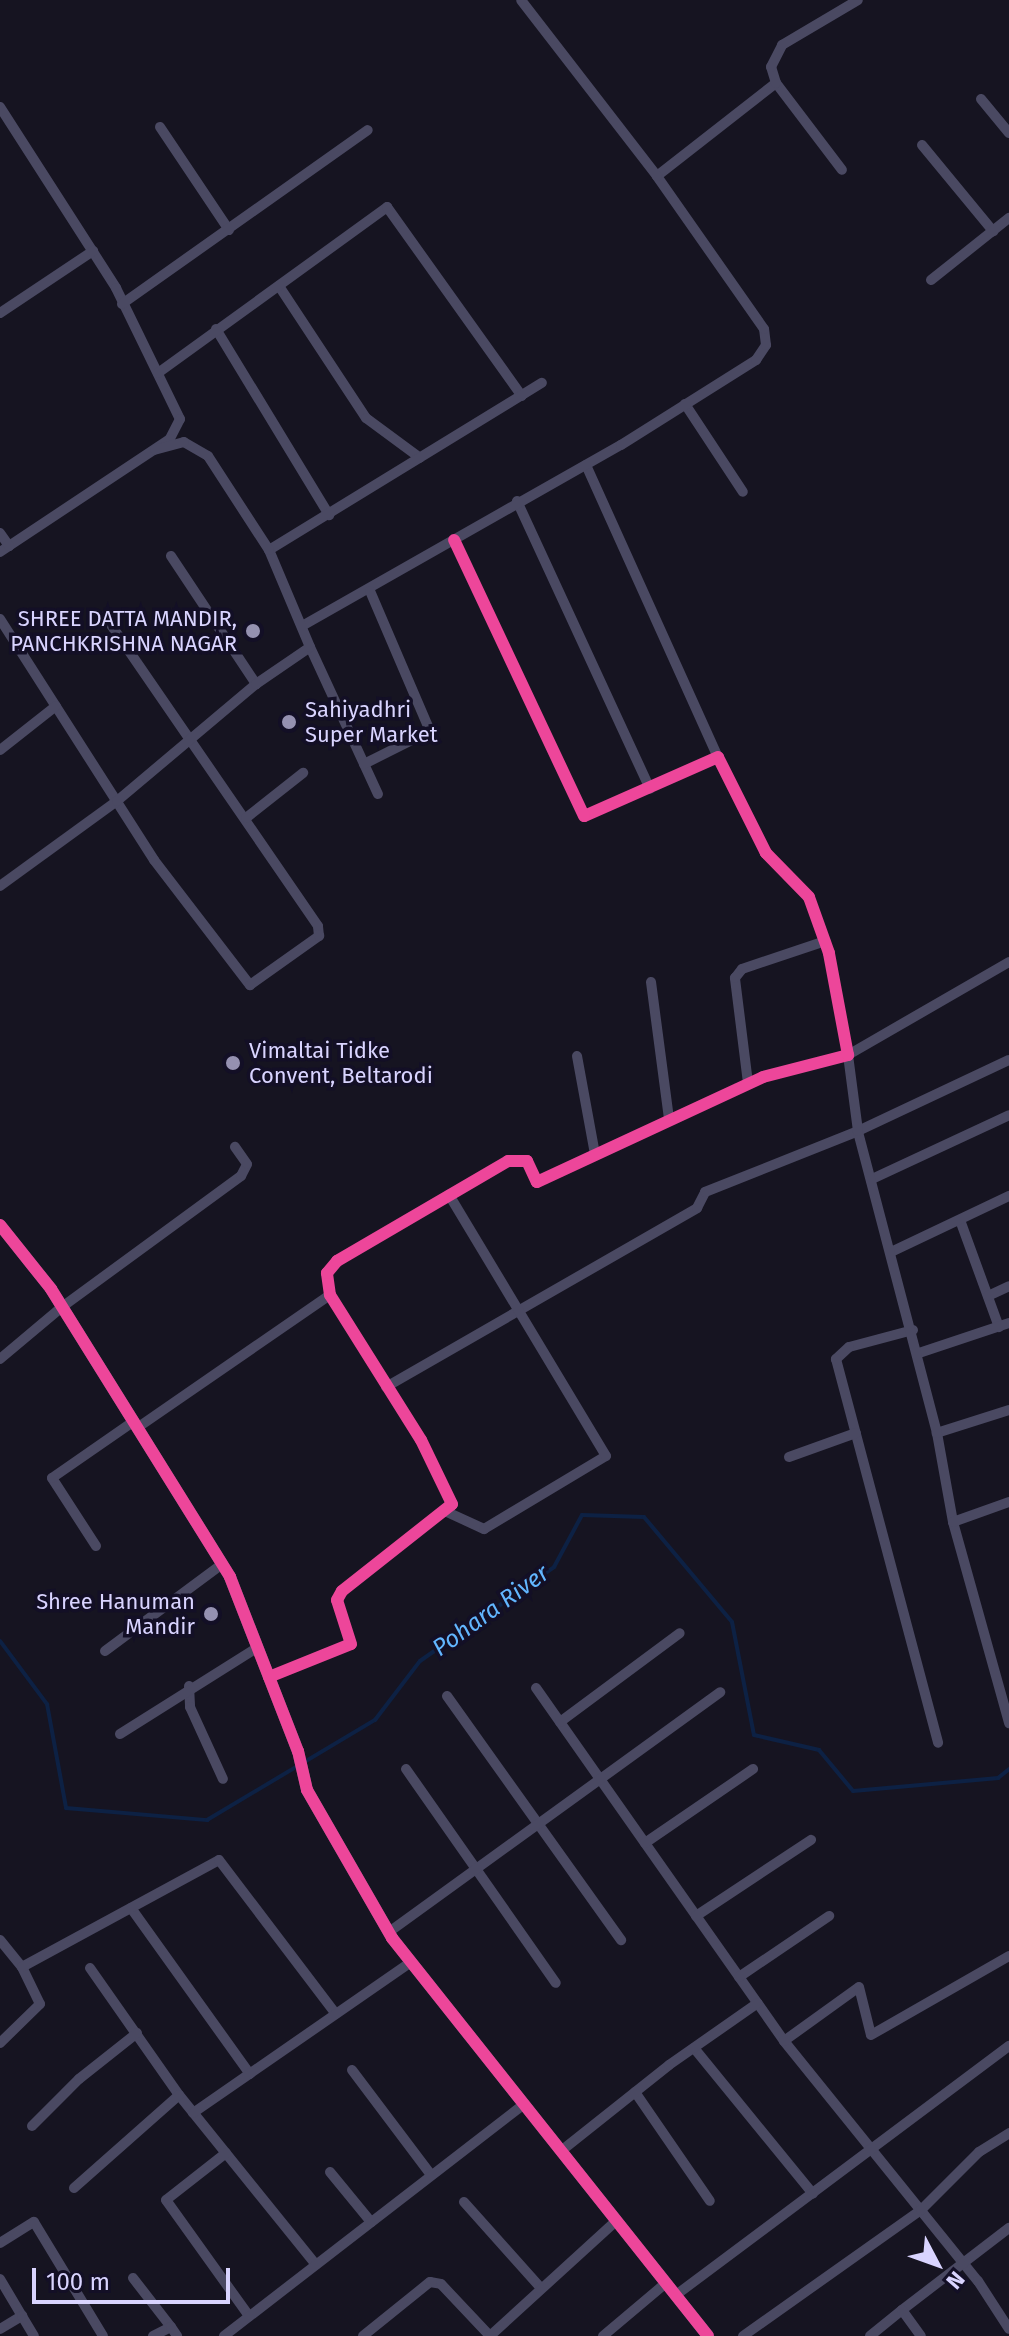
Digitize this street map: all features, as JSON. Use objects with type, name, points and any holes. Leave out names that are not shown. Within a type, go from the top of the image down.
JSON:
[{"type":"street","points":[[302,626],[370,591],[517,501],[586,465],[756,360],[766,336],[657,176],[521,0]]},
{"type":"street","points":[[842,170],[776,83],[771,67],[782,45],[858,0]]},
{"type":"street","points":[[657,176],[776,83]]},
{"type":"street","points":[[981,99],[1009,133]]},
{"type":"street","points":[[0,107],[93,251],[180,419],[177,434],[4,549],[0,533]]},
{"type":"street","points":[[160,127],[229,230]]},
{"type":"street","points":[[122,304],[368,130]]},
{"type":"street","points":[[922,145],[993,231]]},
{"type":"street","points":[[158,373],[387,207],[522,396]]},
{"type":"street","points":[[931,280],[1009,218]]},
{"type":"street","points":[[0,313],[93,251]]},
{"type":"street","points":[[279,286],[366,418],[420,458]]},
{"type":"street","points":[[216,329],[329,515]]},
{"type":"street","points":[[269,550],[542,383]]},
{"type":"street","points":[[685,404],[743,492]]},
{"type":"street","points":[[155,450],[184,442],[203,450],[269,550],[378,794]]},
{"type":"street","points":[[586,465],[718,757],[766,853],[809,897],[825,941],[848,1055],[858,1131],[919,1353],[953,1522],[1004,1694],[1009,1723]]},
{"type":"street","points":[[517,501],[650,789]]},
{"type":"street","points":[[454,540],[579,812],[591,816],[718,757]]},
{"type":"street","points":[[171,556],[256,684]]},
{"type":"street","points":[[364,764],[430,731],[370,591]]},
{"type":"street","points":[[0,619],[154,860],[250,985],[319,936],[318,926],[105,616]]},
{"type":"street","points":[[0,886],[117,801],[256,684],[310,647]]},
{"type":"street","points":[[0,750],[56,706]]},
{"type":"street","points":[[246,818],[303,773]]},
{"type":"street","points":[[748,1083],[735,978],[742,969],[825,941]]},
{"type":"street","points":[[269,1677],[351,1644],[354,1638],[337,1600],[342,1591],[447,1512],[451,1495],[330,1295],[327,1273],[337,1261],[519,1157],[527,1161],[537,1182],[748,1083],[848,1055],[1009,962]]},
{"type":"street","points":[[651,982],[669,1119]]},
{"type":"street","points":[[577,1056],[595,1154]]},
{"type":"street","points":[[386,1387],[697,1208],[705,1192],[858,1131],[1009,1060]]},
{"type":"street","points":[[872,1179],[1009,1115]]},
{"type":"street","points":[[0,1359],[62,1307],[241,1176],[247,1164],[235,1147]]},
{"type":"street","points":[[447,1512],[484,1529],[606,1456],[449,1195]]},
{"type":"street","points":[[891,1252],[1009,1196]]},
{"type":"street","points":[[919,1353],[1004,1325],[988,1296],[960,1220]]},
{"type":"street","points":[[0,1225],[62,1307],[222,1564],[298,1751],[307,1790],[389,1932],[708,2336]]},
{"type":"street","points":[[988,1296],[1009,1286]]},
{"type":"street","points":[[96,1546],[52,1478],[330,1295]]},
{"type":"street","points":[[913,1330],[849,1347],[836,1359],[938,1743]]},
{"type":"street","points":[[937,1433],[1009,1410]]},
{"type":"street","points":[[789,1457],[856,1433]]},
{"type":"street","points":[[953,1522],[1009,1502]]},
{"type":"street","points":[[105,1651],[222,1564]]},
{"type":"street","points":[[560,1722],[680,1633]]},
{"type":"street","points":[[120,1734],[189,1686],[258,1647]]},
{"type":"street","points":[[189,1686],[190,1707],[223,1779]]},
{"type":"street","points":[[536,1688],[784,2041],[921,2210],[1009,2329]]},
{"type":"street","points":[[389,1932],[720,1692]]},
{"type":"street","points":[[447,1696],[621,1940]]},
{"type":"street","points":[[406,1769],[556,1983]]},
{"type":"street","points":[[645,1843],[753,1769]]},
{"type":"street","points":[[696,1916],[811,1840]]},
{"type":"street","points":[[22,1967],[219,1860],[336,2014]]},
{"type":"street","points":[[131,1908],[250,2074]]},
{"type":"street","points":[[739,1977],[829,1916]]},
{"type":"street","points":[[0,1940],[22,1967],[40,2004],[0,2043]]},
{"type":"street","points":[[784,2041],[859,1987],[871,2035],[1009,1956]]},
{"type":"street","points":[[193,2113],[411,1962]]},
{"type":"street","points":[[90,1968],[179,2095],[316,2265]]},
{"type":"street","points":[[561,2151],[635,2092],[758,2003]]},
{"type":"street","points":[[32,2126],[79,2079],[137,2033]]},
{"type":"street","points":[[676,2295],[1009,2046]]},
{"type":"street","points":[[694,2048],[813,2194]]},
{"type":"street","points":[[352,2070],[431,2175]]},
{"type":"street","points":[[635,2092],[710,2201]]},
{"type":"street","points":[[74,2188],[179,2095]]},
{"type":"street","points":[[224,2336],[524,2104]]},
{"type":"street","points":[[743,2336],[921,2210],[979,2152],[1009,2133]]},
{"type":"street","points":[[226,2153],[166,2200],[249,2316]]},
{"type":"street","points":[[330,2172],[371,2222]]},
{"type":"street","points":[[464,2202],[540,2287]]},
{"type":"street","points":[[363,2336],[430,2282],[441,2284],[490,2336],[540,2287],[616,2221]]},
{"type":"street","points":[[0,2243],[34,2222],[103,2336]]},
{"type":"street","points":[[870,2336],[1009,2228]]},
{"type":"street","points":[[133,2278],[174,2332],[153,2336]]},
{"type":"street","points":[[0,2279],[34,2336]]},
{"type":"street","points":[[607,2335],[666,2283]]},
{"type":"street","points":[[998,2312],[1009,2305]]},
{"type":"street","points":[[902,2310],[921,2336]]},
{"type":"street","points":[[0,2329],[22,2316]]},
{"type":"waterway","name":"Pohara River","points":[[0,1641],[47,1704],[66,1808],[207,1820],[375,1720],[420,1661],[554,1567],[582,1515],[644,1517],[732,1622],[754,1735],[819,1750],[853,1791],[998,1778],[1009,1769]]},
{"type":"cycle path","points":[[269,1677],[351,1644],[337,1600],[342,1591],[452,1504],[421,1440],[330,1295],[327,1273],[337,1261],[508,1161],[527,1161],[537,1182],[763,1077],[848,1055],[829,953],[809,897],[766,853],[718,757],[584,816],[454,540]]},
{"type":"cycle path","points":[[0,1225],[51,1289],[230,1577],[298,1751],[307,1790],[392,1938],[708,2336]]},
{"type":"place","name":"SHREE DATTA MANDIR, PANCHKRISHNA NAGAR","points":[[253,631]]},
{"type":"place","name":"Sahiyadhri Super Market","points":[[289,722]]},
{"type":"place","name":"Vimaltai Tidke Convent, Beltarodi","points":[[233,1063]]},
{"type":"place","name":"Shree Hanuman Mandir","points":[[211,1614]]}]
